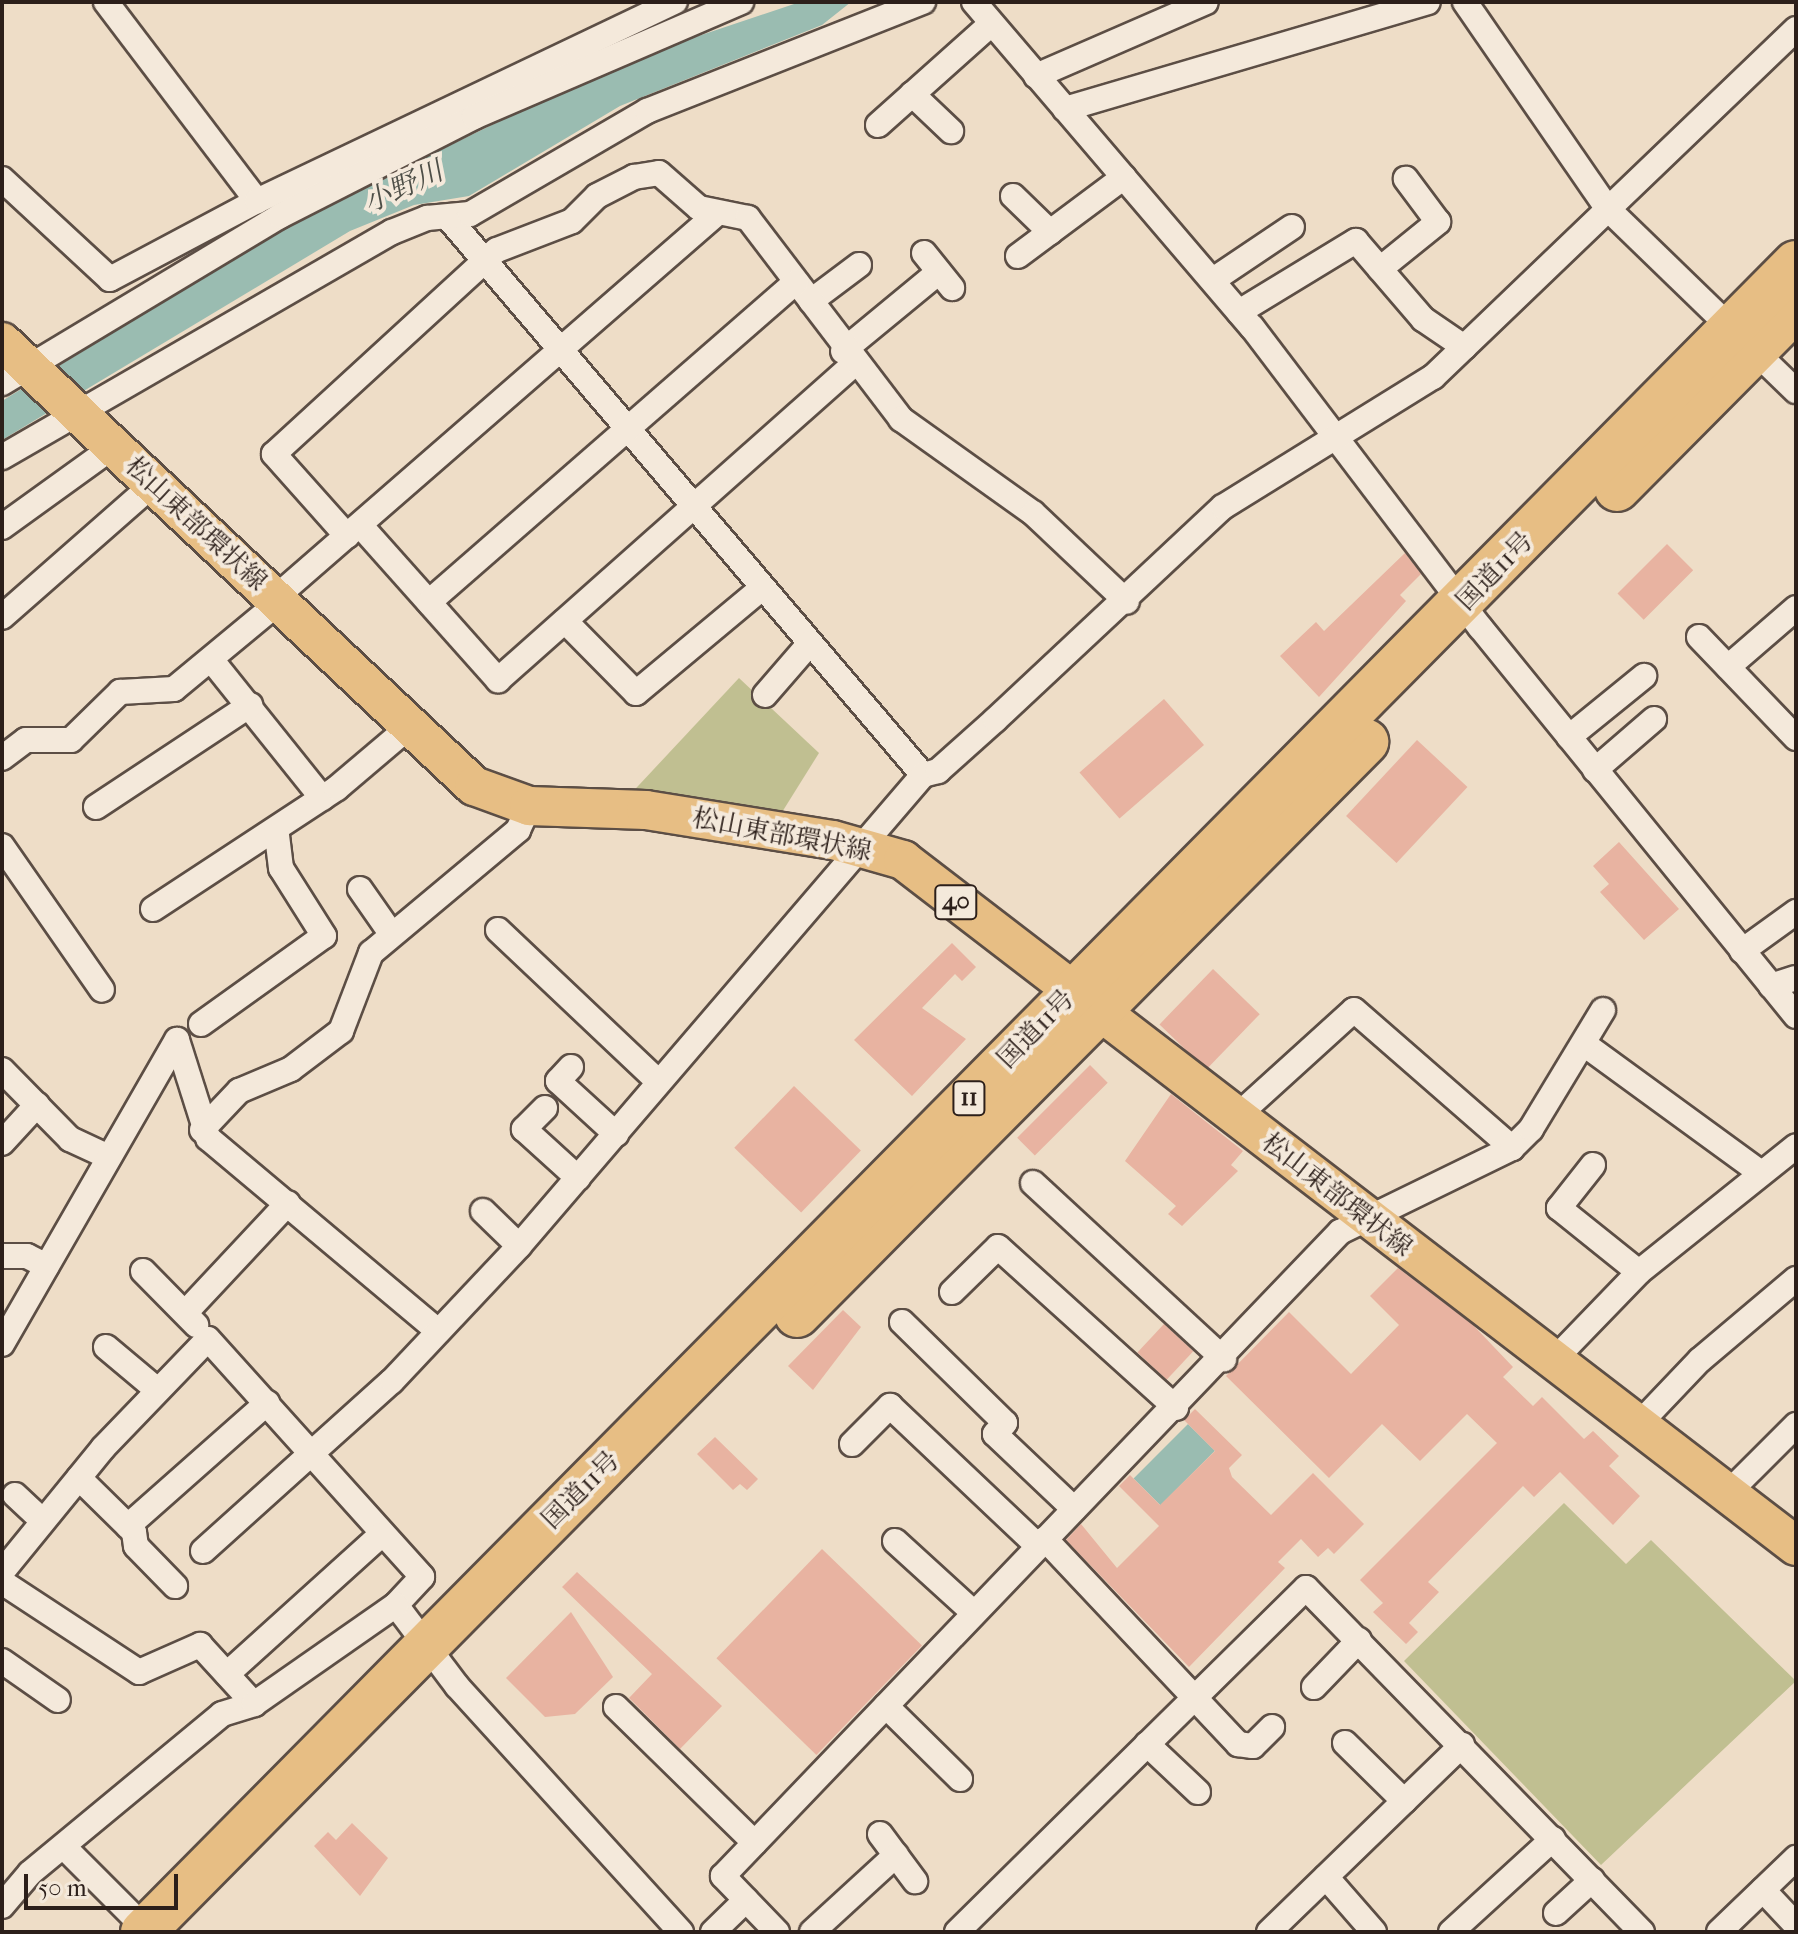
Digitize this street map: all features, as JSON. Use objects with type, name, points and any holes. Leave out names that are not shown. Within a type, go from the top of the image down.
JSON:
[{"type":"highway","name":"国道11号","points":[[156,1931],[437,1656],[1746,337],[1796,263]]},
{"type":"highway","name":"国道11号","points":[[1746,337],[1796,309]]},
{"type":"main road","name":"松山東部環状線","points":[[16,365],[74,409],[474,786],[529,806],[646,810],[855,846],[903,860],[1727,1494],[1794,1540]]},
{"type":"street","points":[[106,2],[257,201]]},
{"type":"street","points":[[2,179],[110,279],[257,201],[675,2]]},
{"type":"street","points":[[16,365],[335,187],[474,117],[741,2]]},
{"type":"street","points":[[2,457],[74,409],[392,232],[427,218],[450,220],[647,111],[923,2]]},
{"type":"street","points":[[974,2],[1239,312],[1337,435],[1471,615],[1796,1016]]},
{"type":"street","points":[[1036,76],[1206,2]]},
{"type":"street","points":[[1065,109],[1428,2]]},
{"type":"street","points":[[1465,2],[1607,208],[1746,337],[1796,391]]},
{"type":"street","points":[[878,125],[991,24]]},
{"type":"street","points":[[203,1551],[313,1454],[519,1246],[855,846],[923,775],[938,771],[1127,602],[1223,507],[1433,377],[1796,29]]},
{"type":"street","points":[[912,94],[951,131]]},
{"type":"street","points":[[938,271],[848,358],[695,508],[498,680],[429,602],[274,454],[470,282],[485,261],[572,221],[597,196],[648,173],[671,178],[714,216],[748,218],[811,301],[848,358],[927,442],[1033,513],[1127,602]]},
{"type":"street","points":[[1018,256],[1124,177]]},
{"type":"street","points":[[1380,269],[1438,222],[1418,185]]},
{"type":"street","points":[[1013,196],[1050,232]]},
{"type":"street","points":[[2,758],[26,740],[71,740],[120,692],[174,689],[214,663],[354,530],[714,216]]},
{"type":"street","points":[[450,220],[923,775]]},
{"type":"street","points":[[1213,280],[1292,227]]},
{"type":"street","points":[[1239,312],[1356,241],[1423,319],[1464,347]]},
{"type":"street","points":[[811,301],[859,265]]},
{"type":"street","points":[[429,602],[796,282]]},
{"type":"street","points":[[2,527],[113,447]]},
{"type":"street","points":[[2,617],[152,485]]},
{"type":"street","points":[[565,621],[636,693],[763,587]]},
{"type":"street","points":[[1728,667],[1796,608]]},
{"type":"street","points":[[1699,637],[1796,738]]},
{"type":"street","points":[[765,695],[810,643]]},
{"type":"street","points":[[214,663],[322,798]]},
{"type":"street","points":[[1569,737],[1644,676]]},
{"type":"street","points":[[96,807],[250,705]]},
{"type":"street","points":[[1595,770],[1654,719]]},
{"type":"street","points":[[153,909],[322,798],[410,726]]},
{"type":"street","points":[[202,1130],[239,1091],[291,1069],[341,1031],[371,953],[390,932],[518,830],[529,806]]},
{"type":"street","points":[[201,1024],[324,936],[281,868],[276,829]]},
{"type":"street","points":[[2,846],[102,990]]},
{"type":"street","points":[[360,889],[390,932]]},
{"type":"street","points":[[1742,951],[1796,912]]},
{"type":"street","points":[[498,930],[659,1082]]},
{"type":"street","points":[[1771,986],[1796,978]]},
{"type":"street","points":[[1236,1117],[1354,1010],[1512,1148]]},
{"type":"street","points":[[777,1932],[723,1876],[1074,1509],[1224,1359],[1312,1258],[1364,1216],[1512,1148],[1546,1111],[1603,1010]]},
{"type":"street","points":[[2,1344],[177,1040],[202,1130],[438,1331]]},
{"type":"street","points":[[1584,1044],[1761,1173]]},
{"type":"street","points":[[571,1067],[558,1081],[616,1134]]},
{"type":"street","points":[[2,1070],[70,1139],[109,1157]]},
{"type":"street","points":[[2,1143],[37,1105]]},
{"type":"street","points":[[545,1108],[524,1129],[578,1178]]},
{"type":"street","points":[[1553,1361],[1639,1272],[1796,1146]]},
{"type":"street","points":[[1593,1165],[1559,1208],[1639,1272]]},
{"type":"street","points":[[1033,1183],[1224,1359]]},
{"type":"street","points":[[186,1312],[288,1203]]},
{"type":"street","points":[[483,1211],[519,1246]]},
{"type":"street","points":[[952,1292],[998,1247],[1176,1408]]},
{"type":"street","points":[[2,1256],[27,1256],[47,1266]]},
{"type":"street","points":[[2,1906],[222,1714],[254,1704],[396,1605],[422,1577],[320,1470],[313,1454],[186,1312],[143,1271]]},
{"type":"street","points":[[1638,1425],[1700,1360],[1796,1279]]},
{"type":"street","points":[[902,1322],[1005,1423],[995,1434],[1074,1509]]},
{"type":"street","points":[[2,1572],[156,1389],[208,1339]]},
{"type":"street","points":[[106,1347],[156,1389]]},
{"type":"street","points":[[128,1526],[267,1403]]},
{"type":"street","points":[[852,1444],[890,1406],[1042,1543],[1238,1744],[1253,1746],[1272,1727]]},
{"type":"street","points":[[1727,1494],[1796,1425]]},
{"type":"street","points":[[79,1478],[128,1526],[136,1546],[174,1587]]},
{"type":"street","points":[[15,1495],[43,1521]]},
{"type":"street","points":[[227,1674],[381,1535]]},
{"type":"street","points":[[895,1541],[974,1613]]},
{"type":"street","points":[[2,1582],[139,1672],[200,1645],[254,1704]]},
{"type":"street","points":[[959,1931],[1306,1588],[1642,1932]]},
{"type":"street","points":[[396,1605],[517,1759],[681,1932]]},
{"type":"street","points":[[1314,1687],[1359,1640]]},
{"type":"street","points":[[2,1661],[58,1700]]},
{"type":"street","points":[[886,1706],[960,1779]]},
{"type":"street","points":[[616,1707],[755,1843]]},
{"type":"street","points":[[1345,1743],[1404,1801]]},
{"type":"street","points":[[1147,1744],[1198,1792]]},
{"type":"street","points":[[1269,1932],[1462,1745]]},
{"type":"street","points":[[880,1834],[915,1881]]},
{"type":"street","points":[[1451,1932],[1553,1839]]},
{"type":"street","points":[[65,1848],[156,1931]]},
{"type":"street","points":[[812,1932],[896,1855]]},
{"type":"street","points":[[1719,1932],[1796,1858]]},
{"type":"street","points":[[1326,1877],[1374,1932]]},
{"type":"street","points":[[1556,1913],[1592,1880]]},
{"type":"street","points":[[1763,1890],[1796,1925]]},
{"type":"street","points":[[713,1932],[746,1900]]},
{"type":"shaded area","points":[[739,678],[819,753],[779,817],[625,800]]},
{"type":"shaded area","points":[[1564,1503],[1626,1564],[1651,1540],[1796,1681],[1601,1865],[1404,1661]]},
{"type":"water","name":"小野川","points":[[800,2],[851,2],[822,25],[620,106],[469,196],[414,205],[350,231],[2,440],[2,401],[297,219],[627,60]]},
{"type":"water","points":[[1188,1424],[1215,1451],[1160,1505],[1134,1478]]},
{"type":"building","points":[[1667,544],[1693,570],[1644,620],[1618,593]]},
{"type":"building","points":[[1405,553],[1421,574],[1400,595],[1406,601],[1319,697],[1280,656],[1316,622],[1324,631]]},
{"type":"building","points":[[1164,699],[1204,745],[1119,819],[1079,772]]},
{"type":"building","points":[[1417,740],[1467,787],[1397,863],[1346,816]]},
{"type":"building","points":[[1619,842],[1679,909],[1644,940],[1600,892],[1609,884],[1593,866]]},
{"type":"building","points":[[952,943],[976,967],[962,981],[955,974],[922,1008],[966,1039],[912,1096],[854,1040]]},
{"type":"building","points":[[1213,969],[1260,1014],[1206,1070],[1160,1024]]},
{"type":"building","points":[[1090,1065],[1108,1083],[1035,1156],[1017,1138]]},
{"type":"building","points":[[794,1086],[861,1151],[801,1212],[734,1148]]},
{"type":"building","points":[[1171,1094],[1243,1151],[1231,1165],[1238,1171],[1182,1226],[1168,1214],[1176,1206],[1125,1161]]},
{"type":"building","points":[[1398,1268],[1473,1325],[1513,1367],[1503,1377],[1533,1406],[1542,1397],[1584,1439],[1593,1431],[1619,1456],[1609,1466],[1640,1496],[1613,1525],[1560,1472],[1534,1497],[1523,1486],[1428,1582],[1439,1592],[1409,1623],[1418,1632],[1406,1644],[1373,1612],[1383,1603],[1360,1580],[1497,1443],[1467,1414],[1420,1461],[1382,1424],[1329,1478],[1226,1376],[1289,1312],[1351,1374],[1399,1325],[1370,1296]]},
{"type":"building","points":[[843,1310],[861,1327],[813,1390],[788,1366]]},
{"type":"building","points":[[1164,1324],[1193,1351],[1167,1380],[1137,1353]]},
{"type":"building","points":[[1195,1409],[1242,1455],[1229,1468],[1232,1477],[1271,1515],[1313,1473],[1364,1524],[1334,1554],[1328,1548],[1318,1557],[1301,1539],[1278,1562],[1285,1568],[1189,1667],[1066,1540],[1081,1524],[1117,1568],[1159,1526],[1119,1486],[1130,1475],[1160,1505],[1215,1451],[1184,1420]]},
{"type":"building","points":[[715,1437],[758,1479],[747,1490],[740,1484],[733,1490],[697,1454]]},
{"type":"building","points":[[822,1549],[922,1646],[816,1755],[716,1658]]},
{"type":"building","points":[[577,1572],[722,1706],[680,1749],[629,1698],[652,1674],[562,1587]]},
{"type":"building","points":[[571,1612],[613,1677],[575,1714],[545,1717],[506,1678]]},
{"type":"building","points":[[352,1823],[388,1858],[360,1896],[314,1846],[328,1832],[336,1840]]}]
